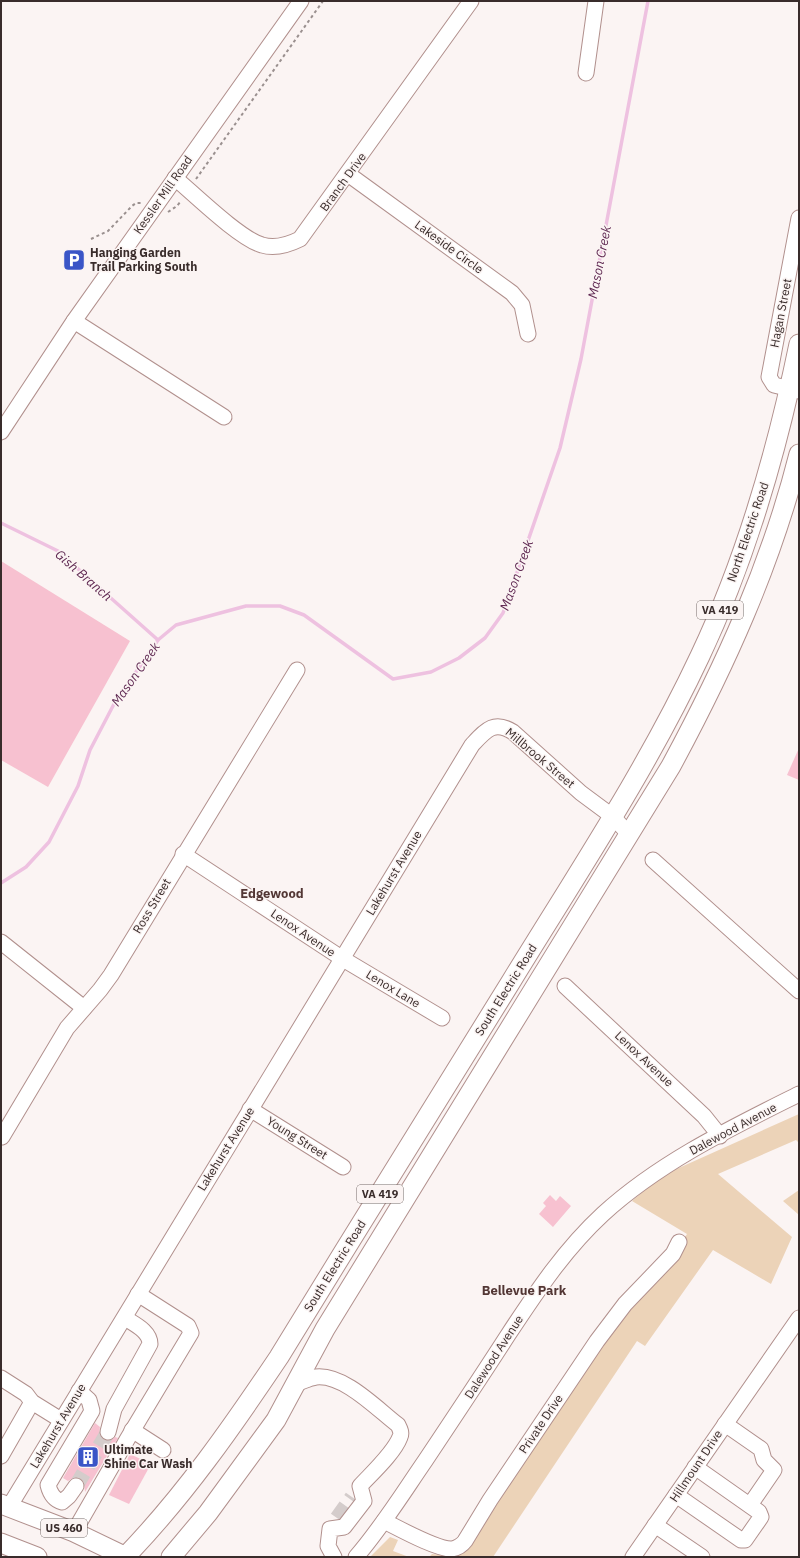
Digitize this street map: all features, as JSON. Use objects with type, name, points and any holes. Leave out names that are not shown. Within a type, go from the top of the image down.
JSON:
[{"type":"main road","name":"North Electric Road","points":[[612,816],[660,734],[710,635],[736,570],[757,510],[794,390],[799,344]]},
{"type":"main road","name":"North Electric Road","points":[[629,834],[671,766],[722,667],[765,564],[799,454]]},
{"type":"main road","name":"South Electric Road","points":[[126,1557],[150,1531],[202,1467],[238,1418],[275,1363],[612,816]]},
{"type":"main road","name":"South Electric Road","points":[[171,1557],[208,1513],[247,1462],[276,1420],[329,1322],[629,834]]},
{"type":"main road","name":"US 460","points":[[5,1505],[74,1532],[126,1557]]},
{"type":"main road","points":[[1,1543],[29,1555]]},
{"type":"street","name":"Kessler Mill Road","points":[[1,432],[74,321],[301,1]]},
{"type":"street","name":"Branch Drive","points":[[175,178],[249,240],[262,245],[283,246],[300,239],[471,1]]},
{"type":"street","points":[[586,73],[596,1]]},
{"type":"street","name":"Lakeside Circle","points":[[348,174],[512,293],[522,305],[528,334]]},
{"type":"street","name":"Hagan Street","points":[[794,390],[774,385],[769,377],[799,222]]},
{"type":"street","points":[[74,321],[224,417]]},
{"type":"street","name":"Ross Street","points":[[2,1137],[67,1028],[111,975],[183,854],[297,670]]},
{"type":"street","name":"Millbrook Street","points":[[443,792],[472,745],[483,733],[490,728],[497,726],[505,727],[581,793],[612,816],[629,834]]},
{"type":"street","name":"Lakehurst Avenue","points":[[5,1505],[61,1420],[124,1318],[443,792]]},
{"type":"street","name":"Lenox Avenue","points":[[183,854],[343,959]]},
{"type":"street","points":[[653,860],[799,991]]},
{"type":"street","points":[[1,942],[84,1008]]},
{"type":"street","name":"Lenox Lane","points":[[343,959],[442,1018]]},
{"type":"street","name":"Lenox Avenue","points":[[565,986],[704,1116],[720,1136]]},
{"type":"street","name":"Dalewood Avenue","points":[[356,1557],[384,1521],[541,1285],[566,1254],[603,1214],[641,1182],[664,1166],[799,1094]]},
{"type":"street","name":"Young Street","points":[[250,1110],[343,1167]]},
{"type":"street","name":"Private Drive","points":[[384,1521],[414,1536],[446,1548],[452,1549],[460,1546],[466,1541],[490,1500],[597,1341],[625,1304],[673,1254],[679,1242]]},
{"type":"street","points":[[74,1532],[132,1430],[192,1333],[188,1326],[138,1294]]},
{"type":"street","points":[[108,1432],[114,1409],[145,1356],[150,1344],[150,1338],[147,1334],[124,1318]]},
{"type":"street","name":"Hillmount Drive","points":[[634,1557],[799,1318]]},
{"type":"street","points":[[1,1378],[26,1394],[30,1404]]},
{"type":"street","points":[[295,1384],[316,1378],[333,1378],[350,1387],[398,1425],[401,1431],[400,1437],[391,1451],[356,1492],[364,1501],[344,1527],[333,1523],[328,1546],[334,1557]]},
{"type":"street","points":[[1,1388],[61,1420]]},
{"type":"street","points":[[76,1486],[70,1496],[62,1502],[58,1501],[50,1493],[48,1485],[92,1411],[89,1400],[79,1391]]},
{"type":"street","points":[[1,1456],[30,1404]]},
{"type":"street","points":[[725,1424],[761,1449],[764,1460],[774,1470],[750,1505]]},
{"type":"street","points":[[132,1430],[163,1450]]},
{"type":"street","points":[[676,1495],[741,1540],[745,1540],[761,1516],[759,1512],[695,1467]]},
{"type":"street","points":[[656,1525],[702,1557]]},
{"type":"path","points":[[164,213],[177,206],[189,190],[323,1]]},
{"type":"path","points":[[91,239],[108,231],[136,203],[145,204]]},
{"type":"shaded area","points":[[799,1114],[799,1143],[796,1140],[718,1174],[792,1237],[771,1284],[713,1250],[645,1346],[637,1341],[493,1557],[429,1557],[432,1554],[453,1556],[630,1306],[664,1268],[687,1234],[632,1201],[661,1176]]},
{"type":"shaded area","points":[[799,1190],[799,1215],[783,1201]]},
{"type":"shaded area","points":[[390,1537],[398,1540],[393,1551],[409,1557],[370,1557]]},
{"type":"building","points":[[1,561],[130,641],[48,787],[1,760]]},
{"type":"building","points":[[799,748],[799,780],[787,775]]},
{"type":"building","points":[[550,1195],[556,1201],[560,1196],[571,1206],[553,1227],[539,1214],[546,1206],[543,1203]]},
{"type":"building","name":"Ultimate Shine Car Wash","points":[[95,1423],[100,1427],[99,1434],[102,1439],[110,1441],[115,1437],[118,1438],[85,1492],[84,1483],[81,1478],[73,1478],[68,1481],[63,1478]]},
{"type":"building","points":[[130,1454],[151,1464],[129,1504],[109,1495]]},
{"type":"waterway","name":"Mason Creek","points":[[1,883],[26,867],[49,842],[78,786],[90,750],[114,704],[158,640],[176,625],[246,606],[280,606],[304,615],[393,679],[431,672],[459,658],[485,638],[503,613],[560,448],[581,359],[648,1]]},
{"type":"waterway","name":"Gish Branch","points":[[1,523],[58,551],[158,640]]},
{"type":"tunnel","points":[[76,1486],[108,1432]]},
{"type":"tunnel","points":[[337,1518],[352,1497]]},
{"type":"place","name":"Hanging Garden Trail Parking South","points":[[74,260]]},
{"type":"place","name":"Ultimate Shine Car Wash","points":[[88,1457]]},
{"type":"district","name":"Edgewood","points":[[272,893]]},
{"type":"district","name":"Bellevue Park","points":[[524,1290]]}]
